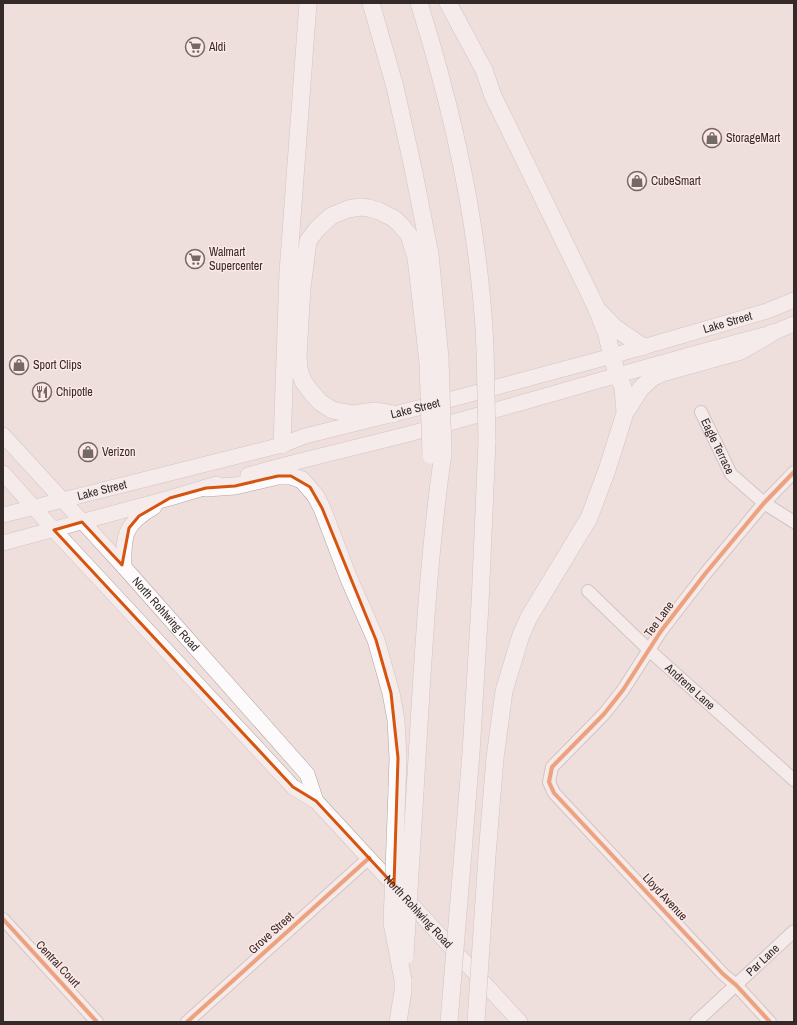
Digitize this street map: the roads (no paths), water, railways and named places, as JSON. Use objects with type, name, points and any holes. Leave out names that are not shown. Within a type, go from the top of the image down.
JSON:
[{"type":"highway","points":[[282,445],[288,272],[308,3]]},
{"type":"highway","points":[[371,3],[395,87],[414,168],[429,246],[435,294],[434,360],[437,454],[435,511],[420,704],[403,986],[398,1022]]},
{"type":"highway","points":[[419,3],[434,50],[462,167],[472,220],[484,311],[487,441],[480,604],[471,753],[462,852],[450,1022]]},
{"type":"highway","points":[[448,3],[484,70],[493,96],[596,307],[606,332],[617,374],[623,387],[625,412]]},
{"type":"highway","points":[[393,414],[375,411],[354,414],[332,410],[320,402],[303,381],[298,356],[302,288],[308,241],[317,229],[331,216],[348,208],[369,208],[393,218],[409,235],[416,258],[434,360]]},
{"type":"highway","points":[[596,307],[614,327],[643,347]]},
{"type":"highway","points":[[476,1022],[495,758],[504,690],[521,635],[529,617],[589,518],[608,470],[625,412],[642,388],[652,378],[662,373],[741,351],[772,333]]},
{"type":"highway","points":[[206,488],[236,486],[278,476],[291,476],[302,480],[315,496],[322,508],[349,579],[376,640],[391,693],[396,720],[398,758],[392,923],[403,986]]},
{"type":"main road","name":"Lake Street","points":[[3,515],[282,445],[305,436],[612,356],[766,310],[794,300]]},
{"type":"main road","name":"Lake Street","points":[[3,542],[54,530],[332,452],[437,427],[558,393],[617,374],[772,333],[794,324]]},
{"type":"main road","name":"North Rohlwing Road","points":[[3,435],[124,567],[307,774],[316,801]]},
{"type":"main road","points":[[282,445],[291,450],[307,454],[332,452]]},
{"type":"main road","name":"North Rohlwing Road","points":[[3,473],[54,530],[293,787],[316,801],[520,1022]]},
{"type":"main road","points":[[124,567],[123,551],[129,528],[139,516],[170,498]]},
{"type":"street","name":"Eagle Terrace","points":[[701,412],[731,474],[764,503],[794,522]]},
{"type":"street","name":"Tee Lane","points":[[549,782],[552,767],[591,728],[628,684],[661,631],[705,574],[764,503],[794,472]]},
{"type":"street","name":"Andrene Lane","points":[[588,591],[649,650],[794,780]]},
{"type":"street","name":"Lloyd Avenue","points":[[549,782],[554,793],[723,974],[736,985],[770,1022]]},
{"type":"street","name":"Grove Street","points":[[187,1022],[369,858]]},
{"type":"street","name":"Central Court","points":[[3,919],[98,1022]]},
{"type":"street","name":"Par Lane","points":[[696,1022],[794,931]]},
{"type":"place","name":"Aldi","points":[[195,47]]},
{"type":"place","name":"StorageMart","points":[[712,138]]},
{"type":"place","name":"CubeSmart","points":[[637,181]]},
{"type":"place","name":"Walmart Supercenter","points":[[195,259]]},
{"type":"place","name":"Sport Clips","points":[[19,365]]},
{"type":"place","name":"Chipotle","points":[[42,392]]},
{"type":"place","name":"Verizon","points":[[88,452]]}]
